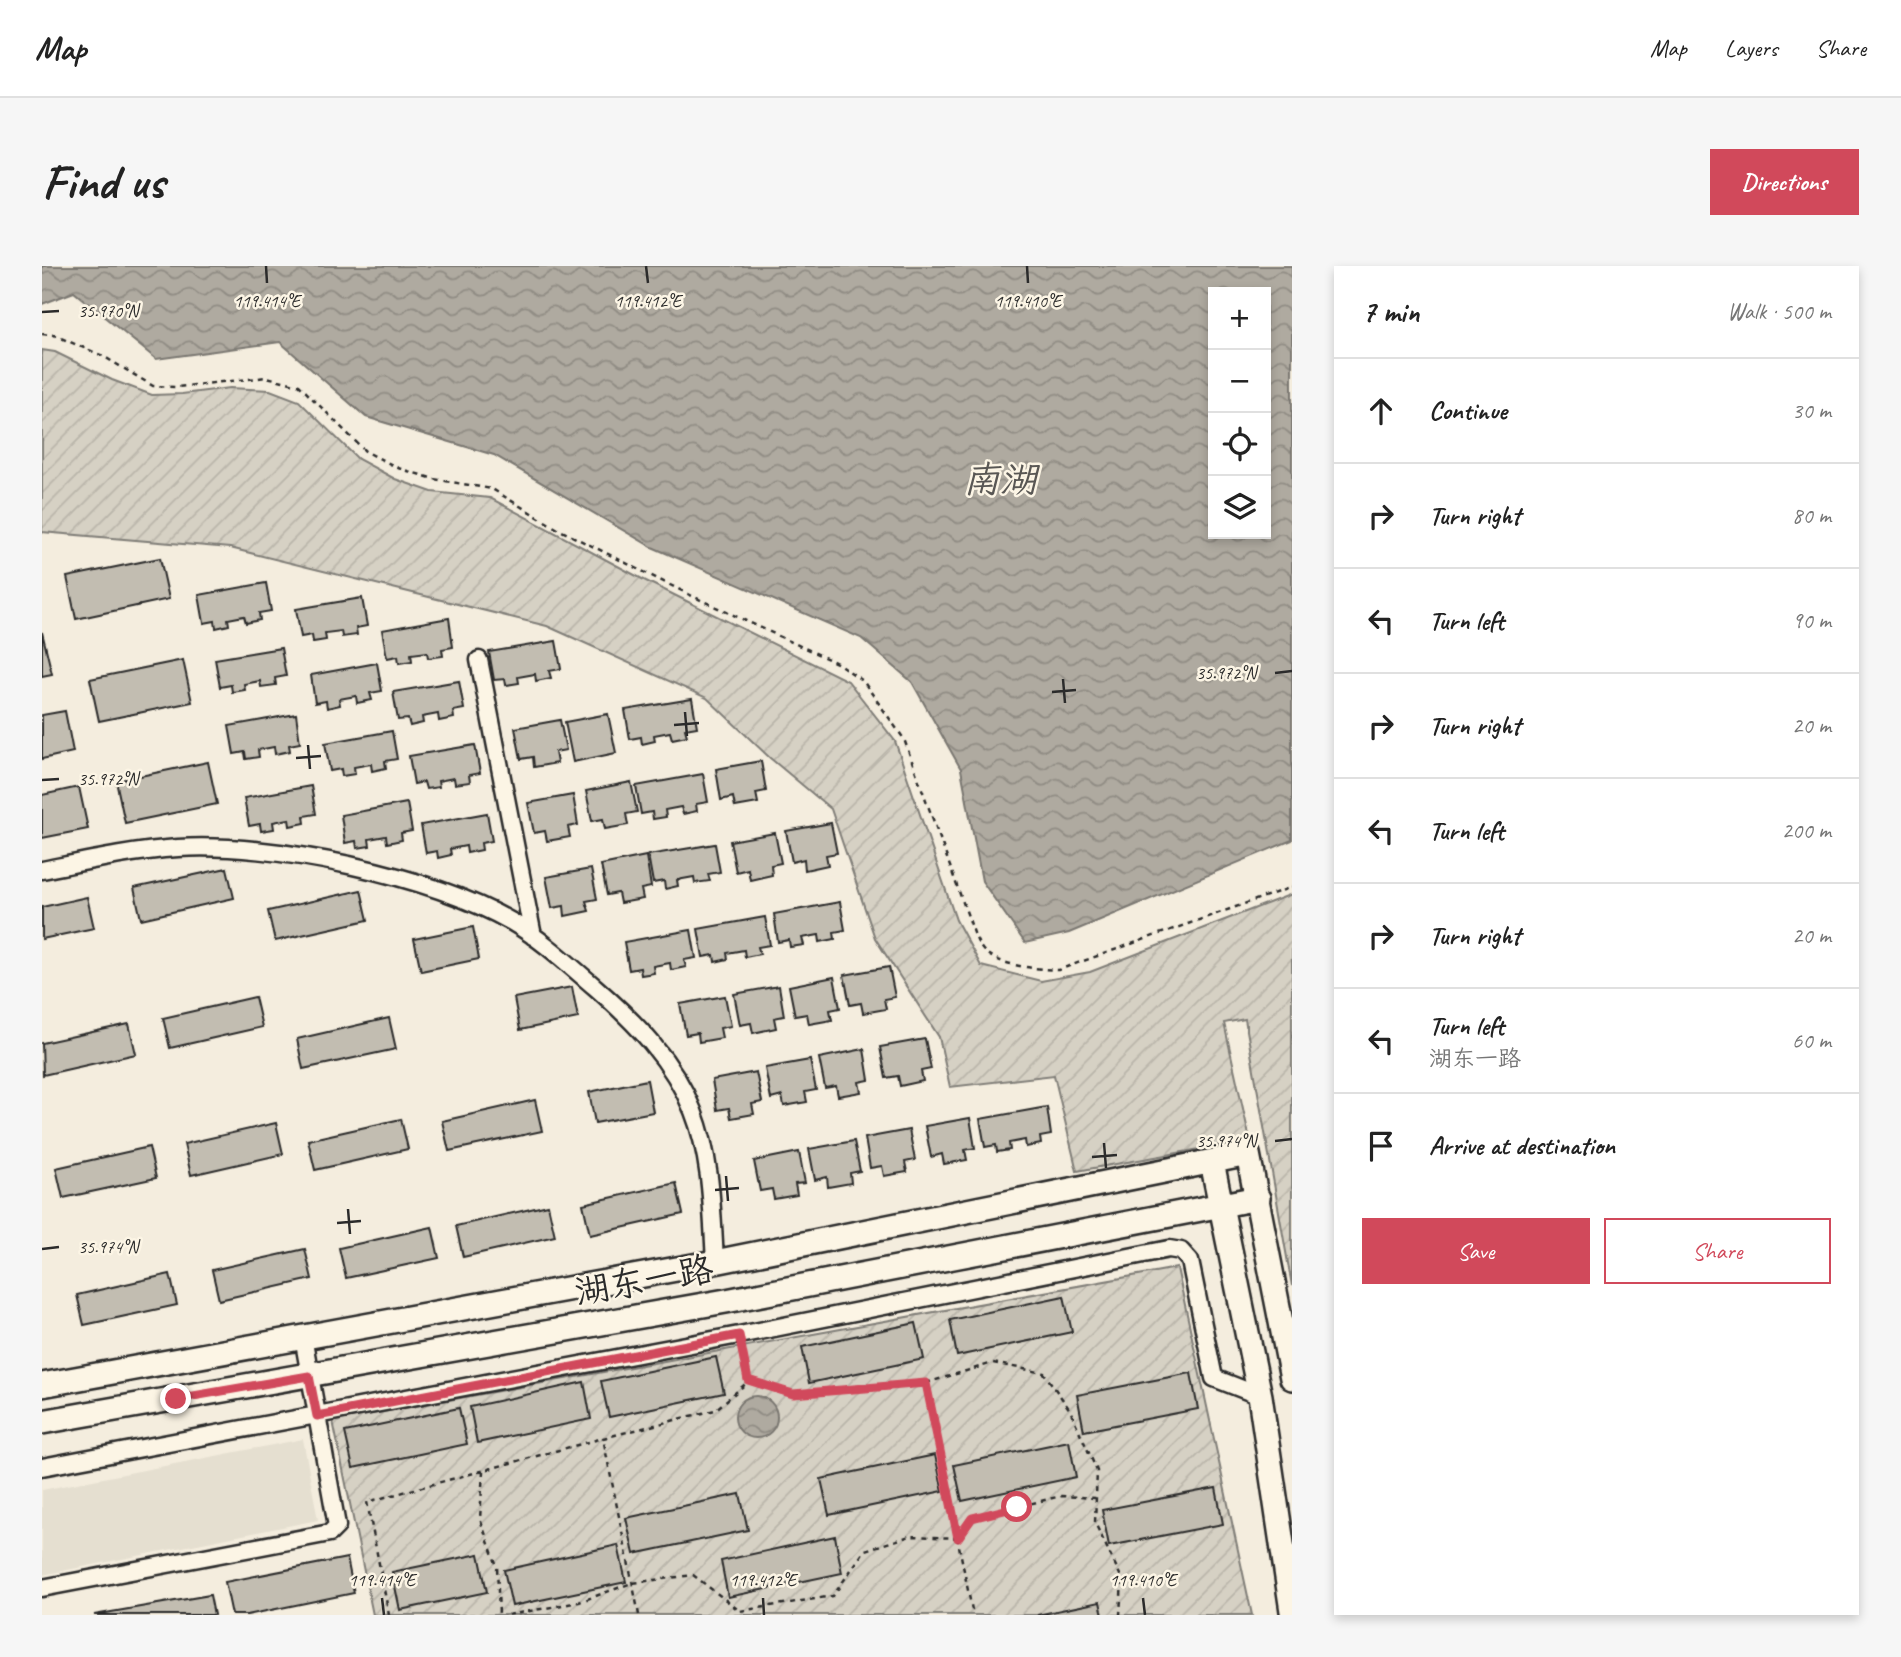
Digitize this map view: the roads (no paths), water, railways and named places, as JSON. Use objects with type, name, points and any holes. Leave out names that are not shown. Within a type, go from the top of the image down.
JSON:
[{"type":"main road","name":"湖东一路","points":[[42,1385],[715,1262],[1248,1154],[1258,1198],[726,1301],[42,1422]]},
{"type":"main road","points":[[1212,1162],[1260,1396],[1292,1611]]},
{"type":"main road","points":[[1258,1198],[1292,1378]]},
{"type":"street","points":[[479,660],[533,936]]},
{"type":"street","points":[[42,870],[122,854],[220,847],[314,858],[421,884],[511,922],[551,948],[643,1031],[670,1068],[693,1110],[709,1169],[715,1262]]},
{"type":"street","points":[[42,1467],[739,1335],[1169,1249],[1181,1251],[1190,1261],[1213,1378],[1260,1396]]},
{"type":"street","points":[[42,1588],[330,1533],[337,1526],[303,1337]]},
{"type":"water","name":"南湖","points":[[42,266],[1292,266],[1292,840],[1069,933],[1025,943],[982,881],[961,769],[912,682],[861,638],[652,547],[494,455],[366,417],[280,342],[156,359],[74,292],[42,304]]},
{"type":"water","points":[[756,1396],[771,1402],[777,1417],[771,1432],[756,1438],[741,1432],[735,1417],[741,1402]]}]
